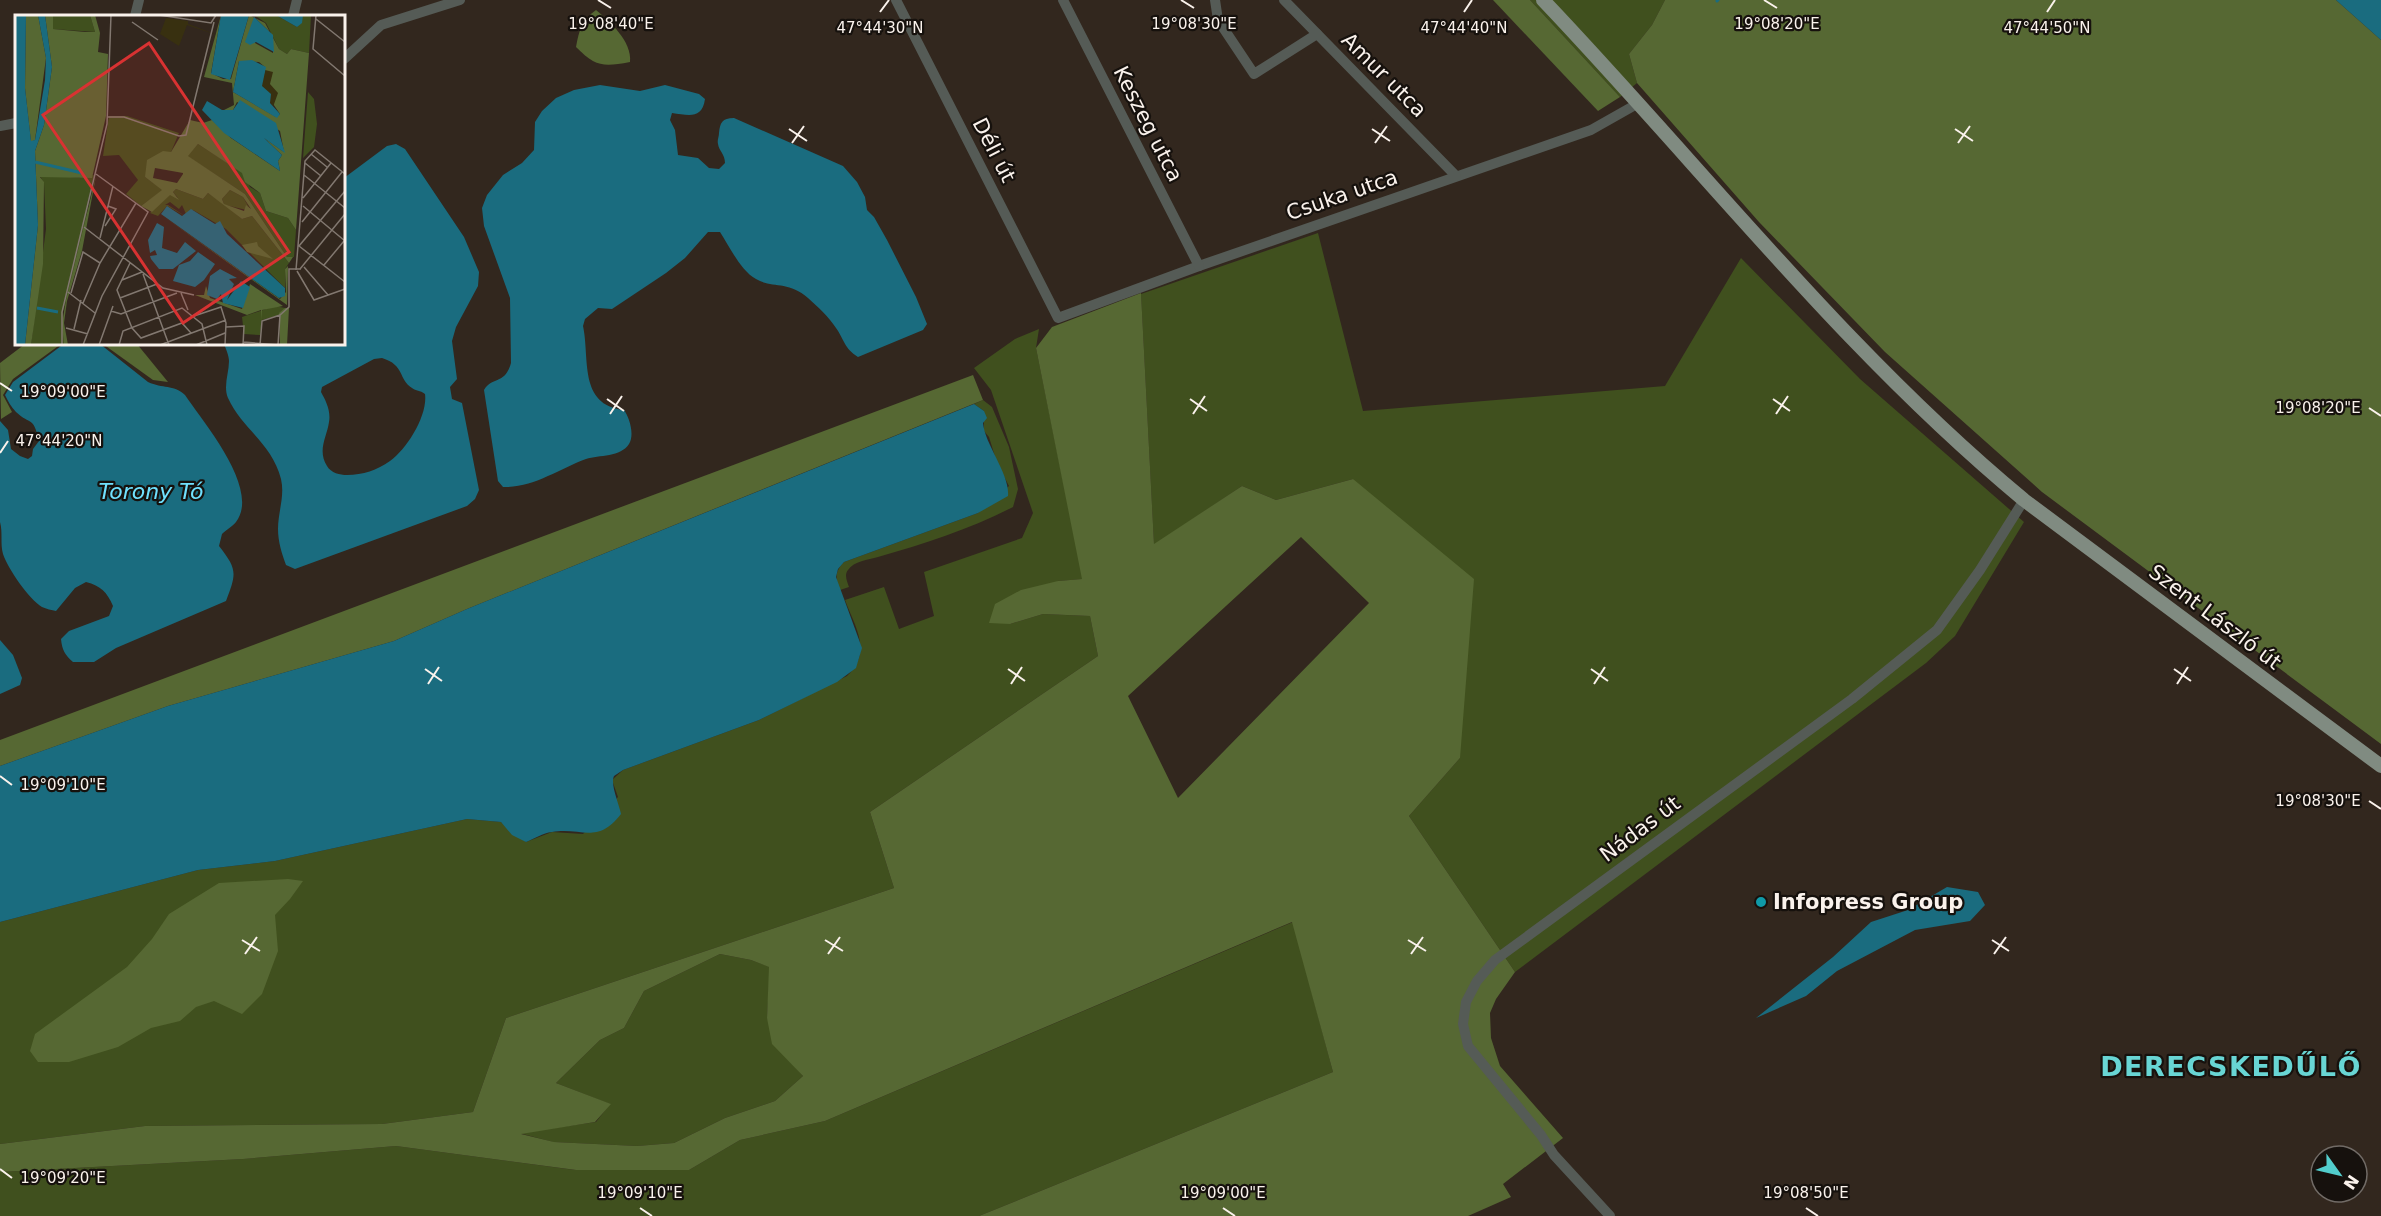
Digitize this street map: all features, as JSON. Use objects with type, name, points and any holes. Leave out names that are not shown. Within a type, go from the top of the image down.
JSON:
[{"type":"main road","name":"Szent László út","points":[[1543,0],[1816,300],[1945,431],[2024,500],[2381,766]]},
{"type":"street","points":[[135,15],[139,0]]},
{"type":"street","points":[[293,15],[297,0]]},
{"type":"street","name":"Déli út","points":[[896,0],[1058,318]]},
{"type":"street","name":"Keszeg utca","points":[[1063,0],[1199,266]]},
{"type":"street","points":[[1215,0],[1218,20],[1254,74],[1317,34]]},
{"type":"street","name":"Amur utca","points":[[1284,0],[1456,176]]},
{"type":"street","points":[[345,58],[381,25],[454,1]]},
{"type":"street","name":"Csuka utca","points":[[1058,318],[1199,266],[1591,130],[1636,104]]},
{"type":"street","points":[[0,126],[15,123]]},
{"type":"street","name":"Nádas út","points":[[1610,1216],[1554,1155],[1541,1135],[1468,1046],[1463,1024],[1466,1002],[1477,981],[1495,960],[1852,699],[1938,630],[1980,570],[2024,500]]},
{"type":"green space","points":[[1493,0],[1530,0],[1620,97],[1598,111]]},
{"type":"green space","points":[[1530,0],[1665,0],[1652,25],[1629,54],[1637,83],[1620,97]]},
{"type":"green space","points":[[1665,0],[2336,0],[2381,40],[2381,744],[2042,492],[1885,352],[1759,222],[1637,83],[1629,54],[1652,25]]},
{"type":"green space","points":[[596,10],[624,39],[630,54],[630,62],[613,65],[600,64],[576,47],[582,26]]},
{"type":"green space","points":[[1318,233],[1363,411],[1665,386],[1741,258],[1860,379],[2024,522],[1955,636],[1926,663],[1515,972],[1409,816],[1460,758],[1353,479],[1276,500],[1242,486],[1154,545],[1141,294]]},
{"type":"green space","points":[[1141,293],[1154,544],[1242,486],[1276,500],[1353,479],[1474,579],[1460,758],[1409,816],[1515,972],[1496,999],[1490,1013],[1491,1038],[1500,1066],[1563,1138],[1503,1184],[1511,1197],[1468,1216],[979,1216],[1333,1072],[1292,922],[825,1121],[740,1140],[689,1170],[576,1170],[396,1146],[243,1159],[0,1172],[0,1144],[145,1126],[382,1124],[473,1112],[506,1018],[894,888],[870,812],[1098,656],[1090,616],[1043,614],[1010,624],[989,623],[995,604],[1021,590],[1058,581],[1082,579],[1036,348],[1052,327]],"holes":[[[1301,537],[1369,603],[1178,798],[1128,696]],[[720,954],[751,960],[769,967],[767,1018],[772,1044],[803,1076],[775,1101],[725,1118],[674,1143],[637,1146],[554,1142],[521,1134],[595,1122],[611,1104],[556,1083],[600,1040],[624,1028],[644,991]]]},
{"type":"green space","points":[[1039,329],[1036,348],[1083,579],[1058,581],[1010,624],[1043,614],[1090,616],[1098,656],[870,812],[894,888],[506,1018],[473,1112],[382,1124],[145,1126],[0,1144],[0,922],[198,870],[275,861],[467,819],[501,822],[526,842],[552,832],[583,834],[618,797],[612,780],[623,770],[759,720],[847,676],[859,658],[860,639],[845,600],[884,587],[899,629],[934,616],[924,572],[1022,538],[1033,513],[991,390],[974,368],[1015,339]]},
{"type":"green space","points":[[24,345],[60,345],[13,379],[3,395],[12,412],[1,419],[0,363]]},
{"type":"green space","points":[[104,345],[138,345],[168,382],[153,380]]},
{"type":"green space","points":[[973,375],[983,400],[467,609],[394,641],[168,706],[0,766],[0,740]]},
{"type":"green space","points":[[983,400],[992,407],[1009,447],[1018,489],[1013,507],[947,535],[857,563],[847,572],[849,587],[840,590],[837,575],[844,562],[978,513],[1009,486],[997,463],[989,437],[984,431],[984,411],[974,404]]},
{"type":"green space","points":[[288,879],[303,881],[275,915],[278,951],[262,994],[242,1014],[214,1001],[196,1007],[180,1021],[151,1028],[118,1047],[69,1062],[38,1062],[30,1051],[35,1034],[127,967],[152,939],[169,914],[219,883]]},
{"type":"green space","points":[[1293,922],[1333,1072],[979,1216],[0,1216],[0,1172],[243,1159],[396,1146],[575,1170],[689,1170],[740,1140],[825,1121]]},
{"type":"green space","points":[[720,954],[751,960],[770,967],[767,1018],[803,1076],[775,1101],[725,1118],[674,1143],[637,1146],[553,1142],[519,1133],[596,1122],[610,1104],[556,1083],[600,1040],[624,1028],[644,991]]},
{"type":"water","points":[[2336,0],[2381,0],[2381,40]]},
{"type":"water","points":[[600,85],[640,91],[665,85],[699,94],[705,99],[701,110],[693,115],[672,113],[670,120],[675,130],[678,155],[698,158],[709,168],[719,169],[725,163],[718,143],[719,129],[724,120],[730,118],[843,166],[857,182],[865,197],[867,210],[874,217],[887,240],[927,324],[923,330],[858,357],[847,347],[830,320],[801,292],[756,279],[740,264],[720,232],[708,232],[685,258],[666,273],[612,309],[598,308],[585,319],[583,326],[587,365],[593,390],[599,399],[609,406],[624,410],[631,431],[629,444],[621,451],[586,459],[535,481],[503,487],[498,481],[484,390],[505,375],[511,363],[510,298],[484,226],[482,208],[487,195],[503,175],[522,163],[534,150],[535,122],[542,111],[556,98],[574,90]]},
{"type":"water","points":[[396,144],[405,149],[464,237],[479,272],[478,286],[456,327],[452,341],[457,379],[450,387],[452,399],[462,403],[479,490],[475,499],[467,506],[295,569],[286,565],[279,539],[278,523],[282,492],[277,466],[228,398],[226,384],[229,359],[224,345],[345,345],[345,177],[387,146]],"holes":[[[382,358],[394,364],[408,384],[425,394],[423,412],[415,431],[397,456],[380,467],[353,475],[333,472],[327,466],[323,454],[329,414],[321,392],[322,387],[374,359]]]},
{"type":"water","name":"Torony Tó","points":[[101,345],[148,382],[176,389],[185,395],[227,456],[236,474],[241,492],[242,508],[236,522],[222,534],[219,546],[229,560],[233,572],[232,584],[226,601],[116,648],[94,662],[73,662],[64,652],[61,639],[69,631],[109,616],[113,606],[106,593],[96,585],[86,582],[75,588],[56,611],[42,607],[25,591],[14,575],[3,554],[2,546],[0,421],[8,430],[11,449],[20,456],[28,459],[32,456],[33,449],[39,441],[33,424],[16,412],[5,395],[13,382],[61,346]]},
{"type":"water","points":[[974,404],[984,411],[987,418],[983,423],[985,432],[1005,478],[1008,496],[978,513],[844,562],[838,569],[836,577],[862,648],[856,668],[837,682],[759,720],[623,770],[614,776],[613,780],[621,814],[604,829],[589,833],[552,832],[526,842],[512,835],[501,822],[467,819],[275,861],[198,870],[0,922],[0,766],[168,706],[394,641],[467,609]]},
{"type":"water","points":[[0,640],[13,655],[22,678],[20,685],[0,694]]},
{"type":"water","points":[[1947,887],[1978,892],[1985,905],[1970,921],[1915,930],[1837,971],[1806,996],[1756,1018],[1833,957],[1871,922],[1908,910]]},
{"type":"place","name":"Infopress Group","points":[[1761,902]]},
{"type":"district","name":"DERECSKEDŰLŐ","points":[[2231,1067]]}]
